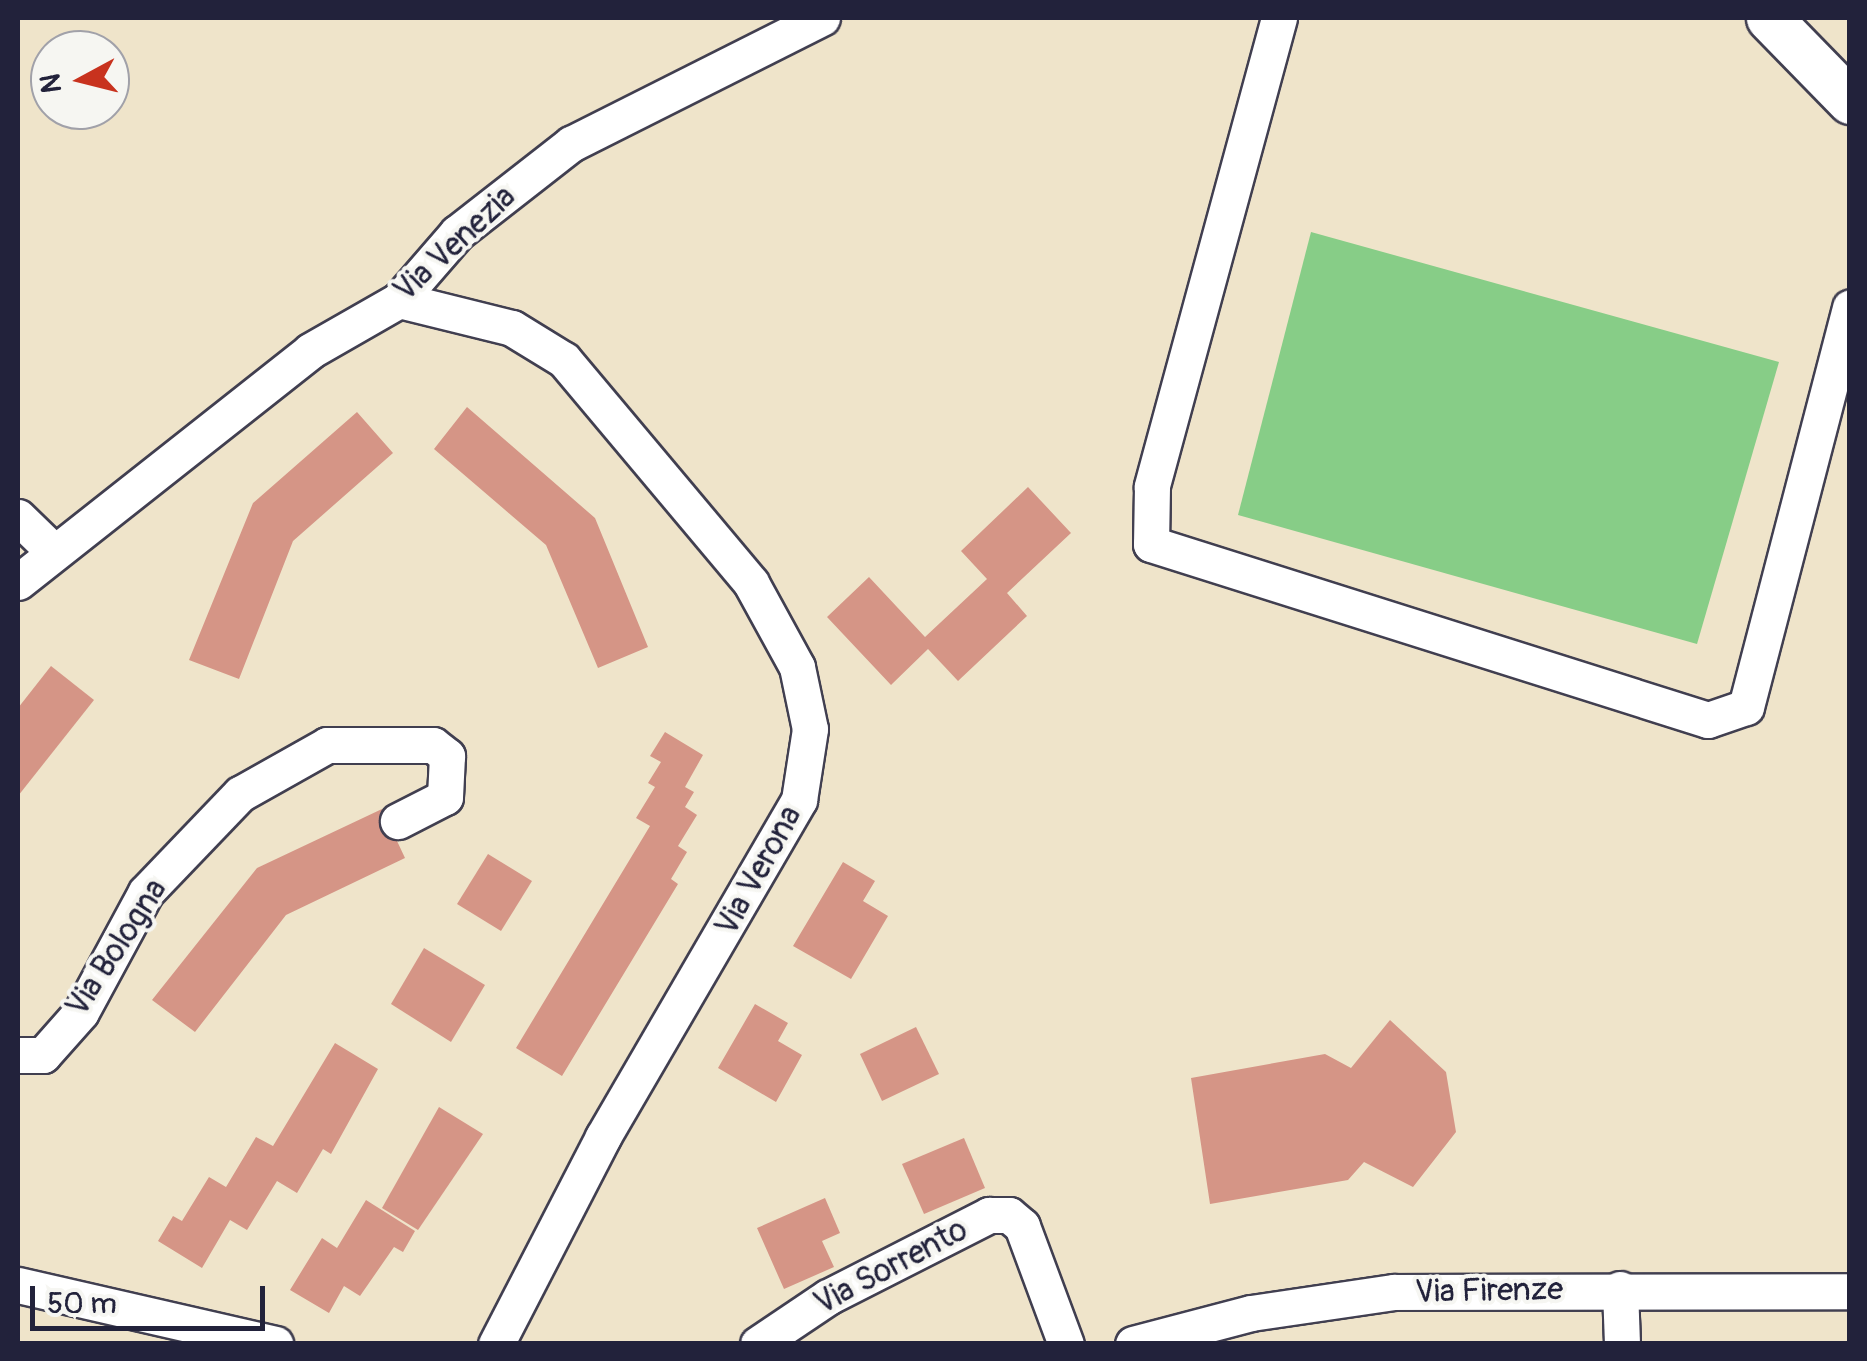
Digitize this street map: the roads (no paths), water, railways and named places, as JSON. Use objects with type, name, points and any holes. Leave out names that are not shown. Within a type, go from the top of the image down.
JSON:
[{"type":"main road","points":[[1769,18],[1850,101]]},
{"type":"street","name":"Via Venezia","points":[[18,582],[52,550],[310,351],[399,300],[457,233],[571,144],[822,18]]},
{"type":"street","points":[[1278,18],[1152,488],[1151,544],[1708,720],[1746,708],[1850,306]]},
{"type":"street","name":"Via Verona","points":[[399,300],[512,328],[564,360],[751,583],[797,667],[810,728],[799,800],[595,1152],[496,1344]]},
{"type":"street","points":[[18,517],[52,550]]},
{"type":"street","name":"Via Bologna","points":[[18,1054],[43,1055],[81,1012],[146,892],[240,794],[326,746],[433,746],[447,756],[445,797],[398,821]]},
{"type":"street","name":"Via Sorrento","points":[[758,1344],[876,1272],[989,1215],[1009,1215],[1022,1226],[1066,1344]]},
{"type":"street","points":[[18,1285],[275,1344]]},
{"type":"street","points":[[1620,1289],[1622,1344]]},
{"type":"street","name":"Via Firenze","points":[[1133,1344],[1251,1313],[1394,1292],[1850,1291]]}]
